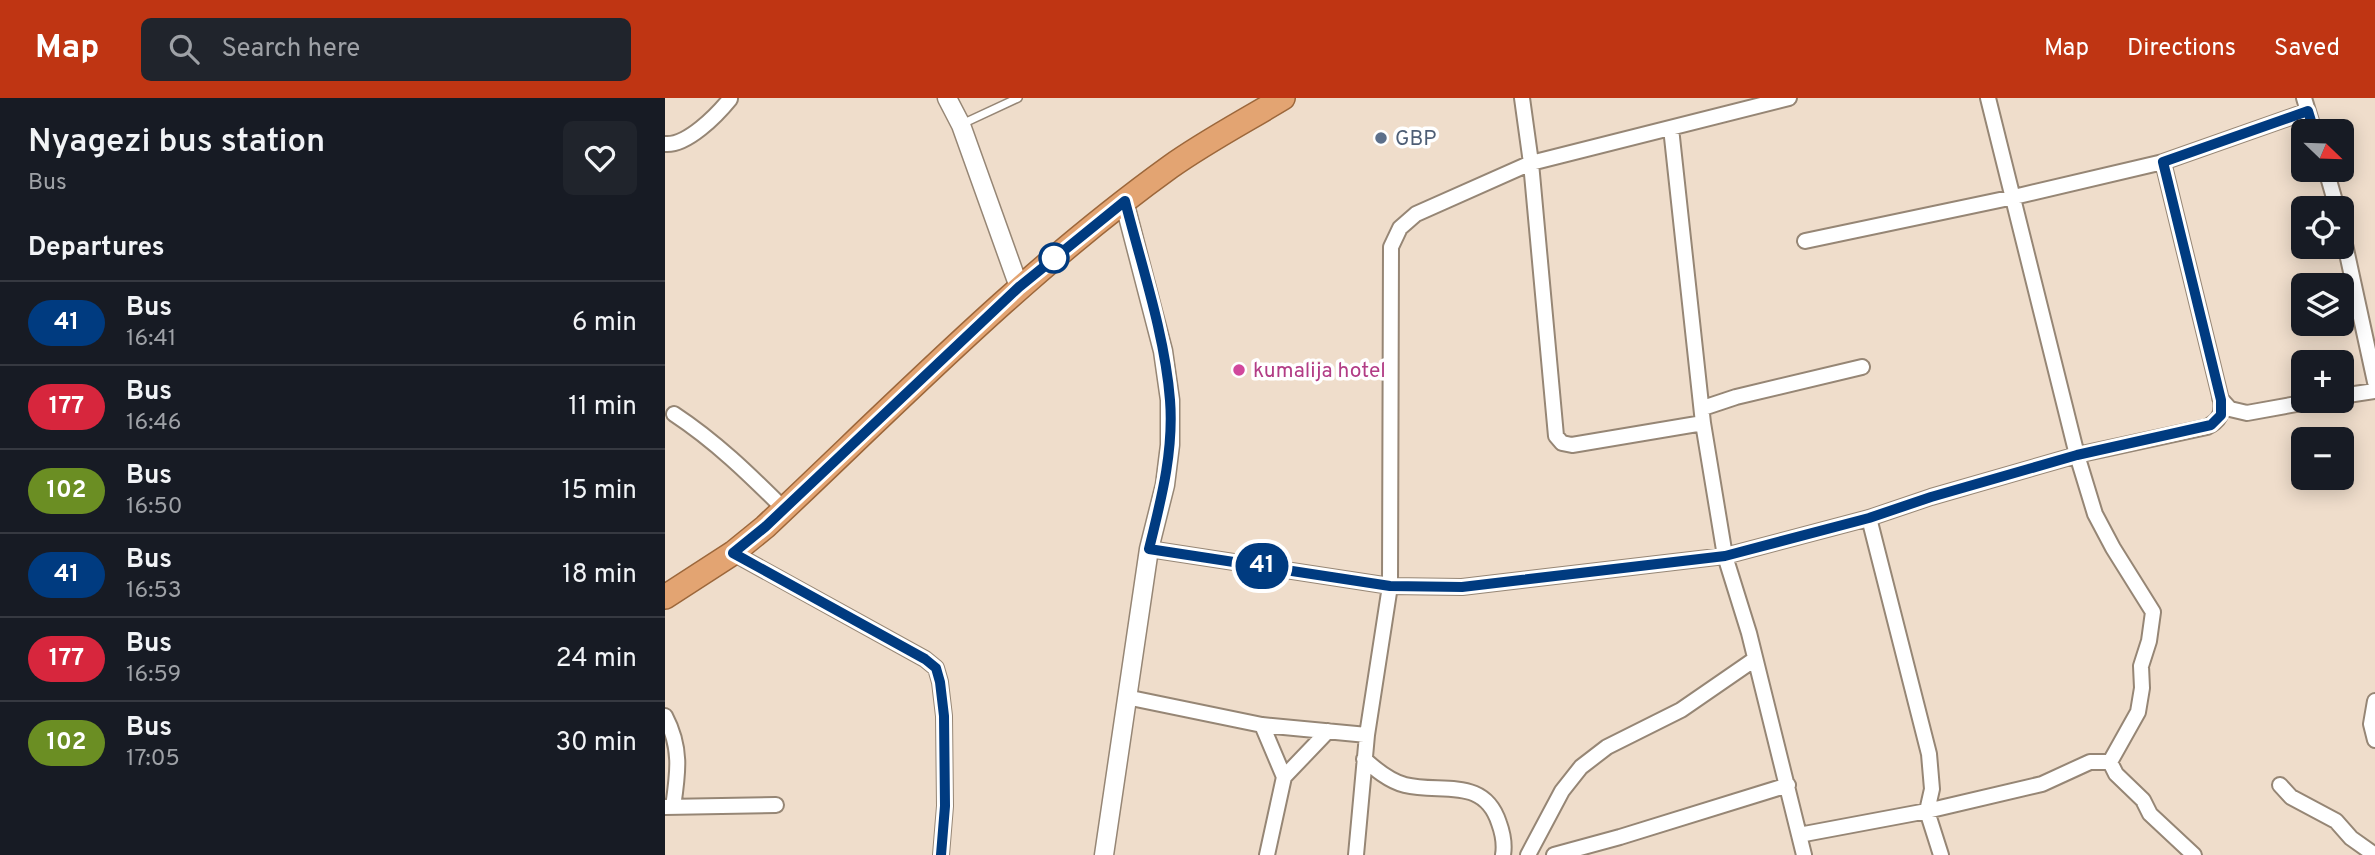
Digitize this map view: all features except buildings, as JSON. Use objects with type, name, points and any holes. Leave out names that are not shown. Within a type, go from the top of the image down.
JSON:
[{"type":"highway","points":[[665,597],[733,553],[784,509],[1019,287],[1125,201],[1172,165],[1283,98]]},
{"type":"street","points":[[665,144],[673,145],[690,135],[715,116],[730,98]]},
{"type":"street","points":[[947,98],[961,125],[1019,287]]},
{"type":"street","points":[[1522,98],[1531,163],[1556,436],[1562,443],[1572,445],[1703,415],[1736,397],[1862,367]]},
{"type":"street","points":[[1356,855],[1364,758],[1390,586],[1391,247],[1400,228],[1416,214],[1531,163],[1789,98]]},
{"type":"street","points":[[1988,98],[2077,455],[2095,514],[2153,612],[2149,640],[2141,666],[2142,688],[2138,712],[2110,762]]},
{"type":"street","points":[[1805,241],[2163,162],[2306,105]]},
{"type":"street","points":[[1671,128],[1703,415],[1725,556],[1755,659],[1804,855]]},
{"type":"street","points":[[1149,549],[1390,586],[1462,587],[1725,556],[1869,518],[1931,497],[2077,455],[2207,427],[2221,415],[2220,398],[2163,162]]},
{"type":"street","points":[[1104,855],[1125,697],[1149,549],[1165,485],[1170,445],[1170,400],[1163,351],[1125,201]]},
{"type":"street","points":[[2348,259],[2375,382]]},
{"type":"street","points":[[2354,394],[2375,391]]},
{"type":"street","points":[[2220,398],[2230,409],[2247,413],[2291,405]]},
{"type":"street","points":[[674,414],[705,434],[784,509]]},
{"type":"street","points":[[1869,518],[1929,754],[1932,789],[1927,811],[1941,855]]},
{"type":"street","points":[[733,553],[925,659],[936,668],[944,716],[945,806],[941,855]]},
{"type":"street","points":[[1528,855],[1562,791],[1581,767],[1607,747],[1681,710],[1755,659]]},
{"type":"street","points":[[1125,697],[1262,725],[1367,735]]},
{"type":"street","points":[[2375,701],[2371,724],[2375,740]]},
{"type":"street","points":[[665,716],[677,744],[678,775],[669,807],[776,805]]},
{"type":"street","points":[[1262,725],[1284,777]]},
{"type":"street","points":[[1268,855],[1284,777],[1328,731]]},
{"type":"street","points":[[1364,758],[1377,771],[1403,785],[1458,789],[1479,796],[1497,815],[1505,844],[1503,855]]},
{"type":"street","points":[[1799,835],[1927,811],[2042,784],[2090,762],[2110,762]]},
{"type":"street","points":[[2110,762],[2116,774],[2143,800],[2150,814],[2194,855]]},
{"type":"street","points":[[1553,855],[1788,785]]},
{"type":"street","points":[[2280,785],[2291,797],[2336,821],[2351,838],[2375,855]]},
{"type":"lane","points":[[961,125],[1018,98]]},
{"type":"bus line","name":"41","points":[[941,855],[945,806],[944,716],[936,668],[925,659],[733,553],[765,527],[1019,287],[1125,201],[1163,351],[1170,400],[1170,445],[1165,485],[1149,549],[1390,586],[1462,587],[1725,556],[1869,518],[1931,497],[2077,455],[2211,425],[2221,415],[2221,400],[2163,162],[2308,111],[2310,119]]},
{"type":"place","name":"GBP","points":[[1381,138]]},
{"type":"place","name":"kumalija hotel","points":[[1239,370]]}]
